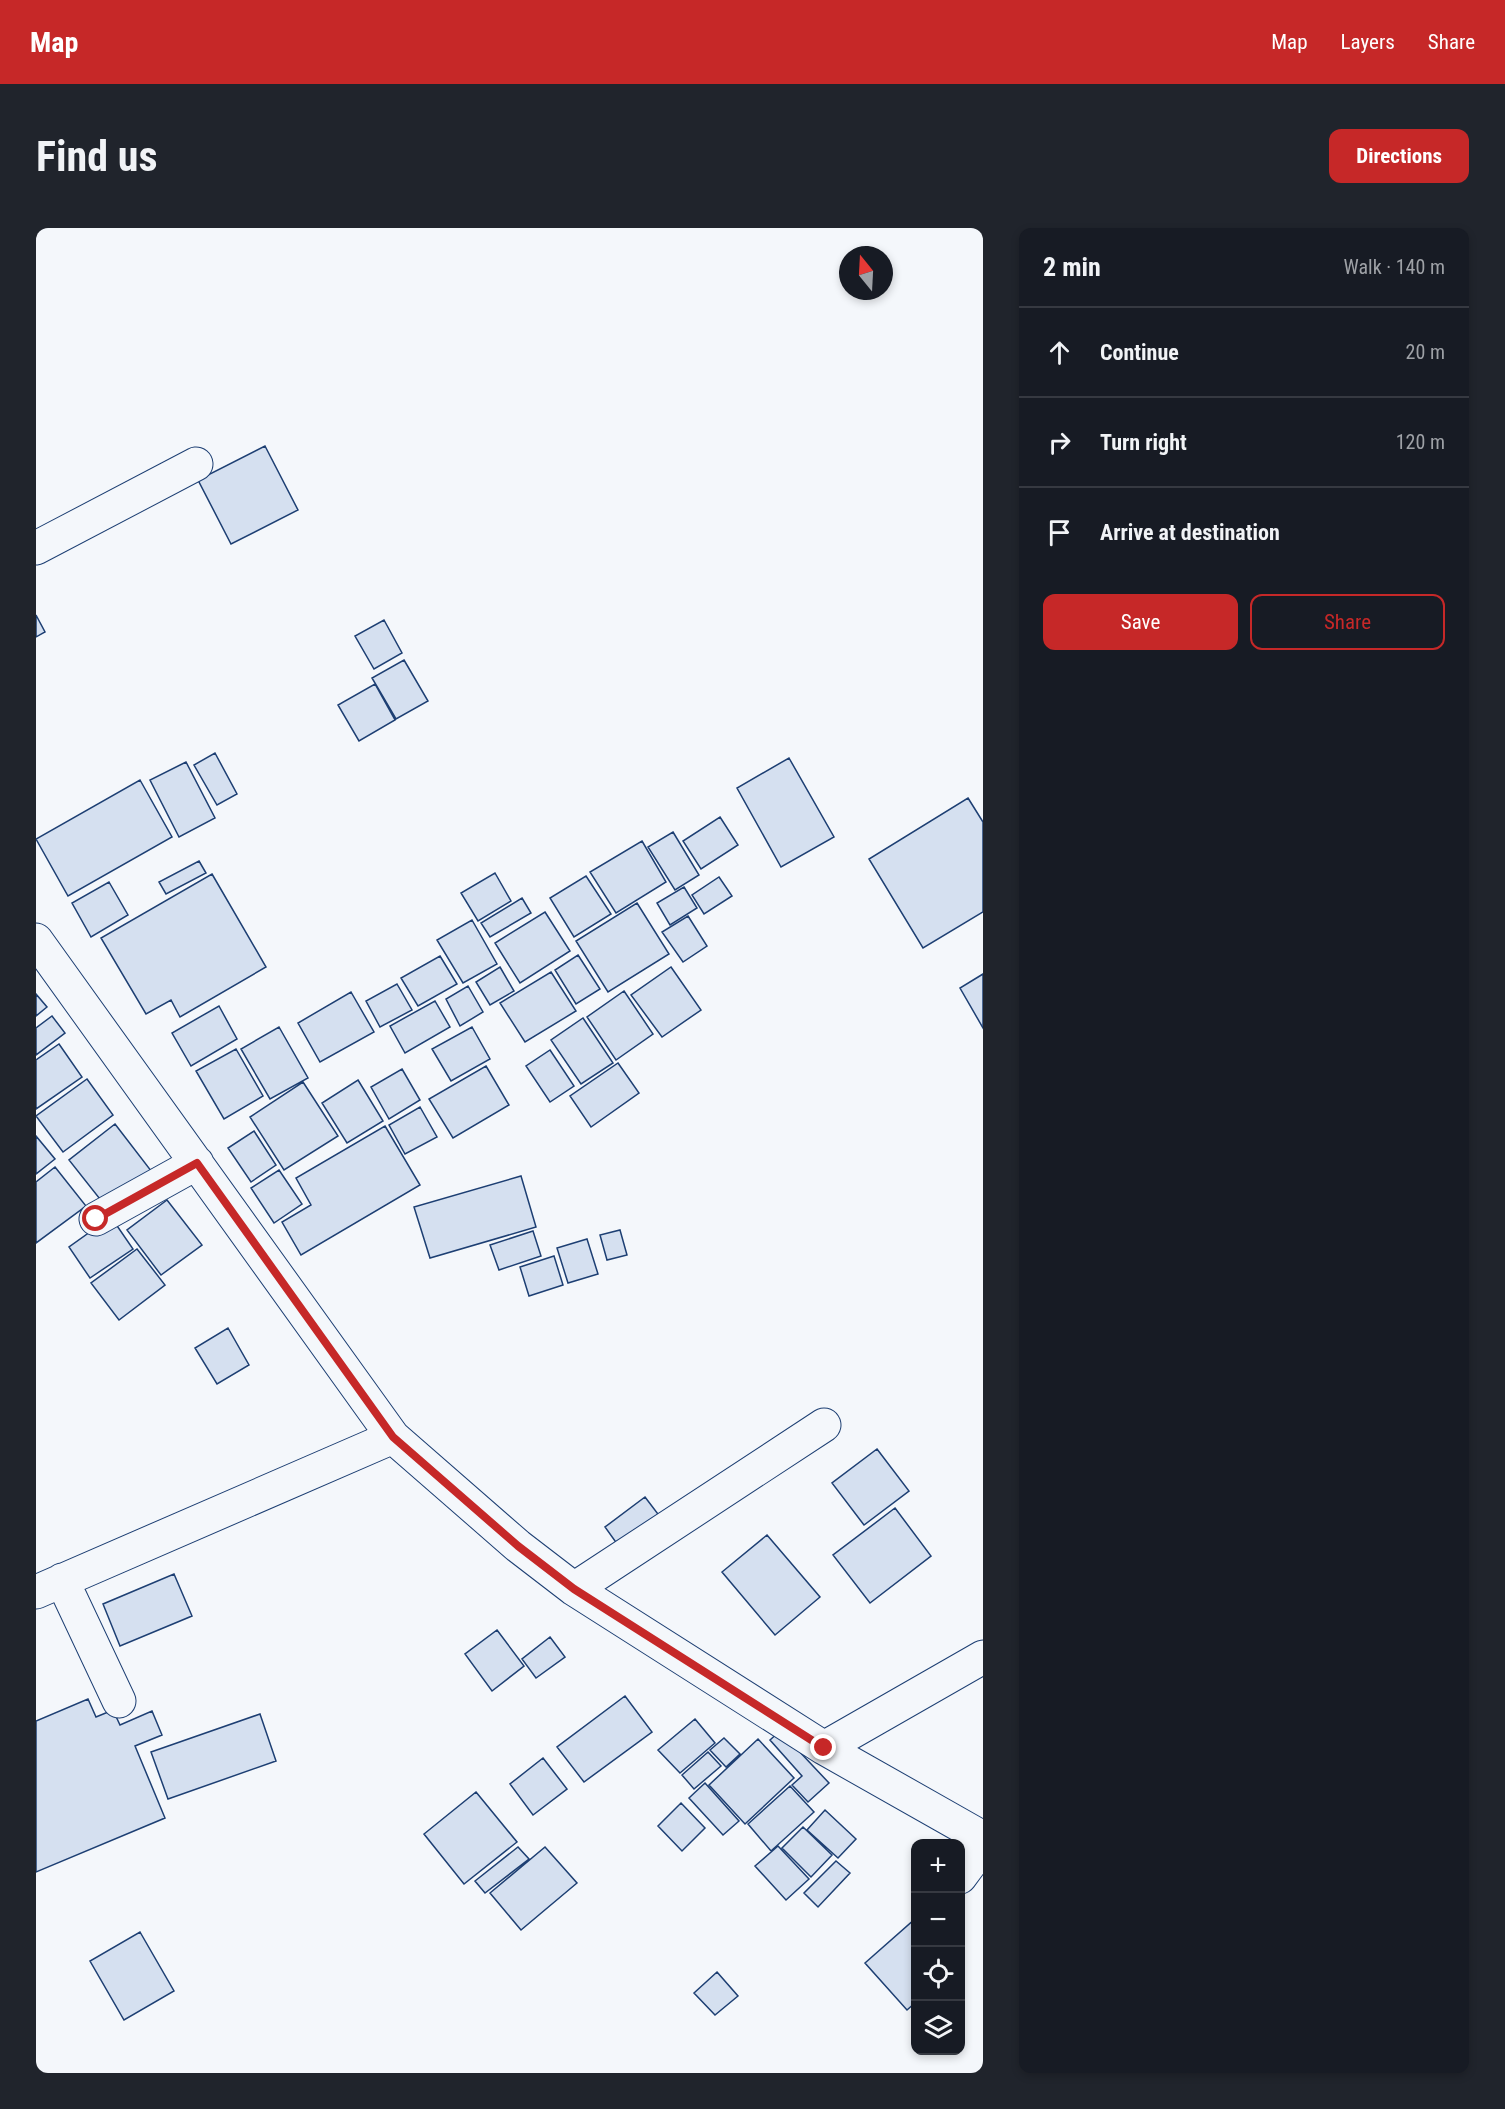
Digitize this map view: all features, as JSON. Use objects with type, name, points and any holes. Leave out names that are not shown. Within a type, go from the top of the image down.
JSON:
[{"type":"street","points":[[36,548],[196,464]]},
{"type":"street","points":[[36,940],[393,1437],[518,1546],[574,1589],[824,1748],[983,1838]]},
{"type":"street","points":[[96,1219],[197,1163]]},
{"type":"street","points":[[574,1589],[824,1425]]},
{"type":"street","points":[[118,1701],[49,1586],[393,1437]]},
{"type":"street","points":[[824,1748],[983,1658]]},
{"type":"street","points":[[965,1870],[983,1846]]},
{"type":"building","points":[[265,446],[298,510],[231,544],[198,480]]},
{"type":"building","points":[[36,615],[45,632],[36,637]]},
{"type":"building","points":[[384,620],[402,653],[374,669],[355,636]]},
{"type":"building","points":[[404,660],[428,701],[396,719],[372,678]]},
{"type":"building","points":[[375,684],[395,720],[359,741],[338,705]]},
{"type":"building","points":[[215,753],[237,794],[217,805],[194,765]]},
{"type":"building","points":[[789,758],[834,837],[781,867],[737,788]]},
{"type":"building","points":[[186,762],[215,818],[179,837],[150,780]]},
{"type":"building","points":[[140,780],[172,837],[68,896],[36,839]]},
{"type":"building","points":[[968,798],[983,822],[983,912],[923,948],[869,859]]},
{"type":"building","points":[[720,817],[738,845],[701,869],[683,841]]},
{"type":"building","points":[[673,832],[699,875],[675,890],[648,847]]},
{"type":"building","points":[[642,841],[666,882],[616,913],[590,872]]},
{"type":"building","points":[[199,861],[206,873],[166,894],[159,882]]},
{"type":"building","points":[[495,873],[511,901],[478,921],[461,893]]},
{"type":"building","points":[[212,874],[266,967],[180,1017],[171,1000],[146,1014],[101,938]]},
{"type":"building","points":[[586,876],[611,914],[574,937],[550,898]]},
{"type":"building","points":[[719,877],[732,896],[704,914],[692,895]]},
{"type":"building","points":[[109,882],[128,915],[91,937],[72,903]]},
{"type":"building","points":[[684,887],[697,908],[670,925],[657,903]]},
{"type":"building","points":[[522,898],[531,913],[490,937],[481,923]]},
{"type":"building","points":[[637,903],[669,954],[608,992],[576,941]]},
{"type":"building","points":[[545,912],[570,951],[520,983],[495,943]]},
{"type":"building","points":[[688,916],[707,946],[683,962],[662,932]]},
{"type":"building","points":[[472,920],[497,964],[463,983],[437,940]]},
{"type":"building","points":[[578,955],[600,989],[576,1004],[555,970]]},
{"type":"building","points":[[440,956],[457,984],[418,1006],[401,978]]},
{"type":"building","points":[[500,967],[514,991],[490,1005],[476,982]]},
{"type":"building","points":[[671,967],[701,1010],[662,1037],[631,995]]},
{"type":"building","points":[[551,972],[576,1011],[525,1042],[500,1003]]},
{"type":"building","points":[[983,974],[983,1028],[960,988]]},
{"type":"building","points":[[397,984],[412,1010],[380,1027],[366,1001]]},
{"type":"building","points":[[468,986],[483,1012],[460,1026],[446,999]]},
{"type":"building","points":[[624,991],[653,1034],[616,1060],[587,1017]]},
{"type":"building","points":[[351,992],[374,1032],[320,1062],[298,1023]]},
{"type":"building","points":[[36,994],[47,1007],[36,1016]]},
{"type":"building","points":[[435,1001],[450,1027],[405,1053],[390,1026]]},
{"type":"building","points":[[219,1006],[237,1039],[191,1066],[172,1033]]},
{"type":"building","points":[[52,1016],[65,1033],[36,1055],[36,1028]]},
{"type":"building","points":[[583,1018],[613,1063],[581,1084],[551,1040]]},
{"type":"building","points":[[279,1027],[308,1078],[270,1099],[241,1049]]},
{"type":"building","points":[[472,1027],[490,1059],[451,1081],[432,1049]]},
{"type":"building","points":[[59,1044],[82,1077],[36,1109],[36,1060]]},
{"type":"building","points":[[236,1049],[263,1096],[224,1119],[196,1071]]},
{"type":"building","points":[[550,1050],[574,1086],[550,1102],[526,1066]]},
{"type":"building","points":[[618,1063],[639,1093],[591,1127],[570,1096]]},
{"type":"building","points":[[486,1066],[509,1105],[453,1138],[429,1099]]},
{"type":"building","points":[[402,1069],[420,1100],[389,1119],[371,1087]]},
{"type":"building","points":[[87,1079],[113,1115],[63,1152],[36,1116]]},
{"type":"building","points":[[358,1080],[383,1121],[347,1143],[322,1103]]},
{"type":"building","points":[[303,1082],[338,1136],[284,1170],[250,1117]]},
{"type":"building","points":[[420,1107],[437,1137],[405,1154],[389,1125]]},
{"type":"building","points":[[115,1124],[152,1172],[107,1208],[69,1160]]},
{"type":"building","points":[[385,1126],[420,1185],[301,1255],[282,1222],[311,1205],[296,1178]]},
{"type":"building","points":[[254,1131],[276,1165],[251,1182],[228,1148]]},
{"type":"building","points":[[36,1136],[55,1159],[36,1174]]},
{"type":"building","points":[[55,1167],[86,1206],[36,1243],[36,1182]]},
{"type":"building","points":[[279,1170],[302,1204],[274,1223],[251,1188]]},
{"type":"building","points":[[521,1176],[536,1227],[430,1258],[414,1207]]},
{"type":"building","points":[[167,1200],[202,1245],[161,1275],[127,1230]]},
{"type":"building","points":[[111,1217],[133,1249],[90,1278],[69,1247]]},
{"type":"building","points":[[620,1230],[627,1255],[607,1260],[600,1235]]},
{"type":"building","points":[[533,1231],[541,1256],[499,1270],[490,1245]]},
{"type":"building","points":[[587,1239],[598,1274],[568,1283],[557,1248]]},
{"type":"building","points":[[137,1249],[165,1285],[119,1320],[91,1283]]},
{"type":"building","points":[[554,1256],[563,1285],[529,1296],[520,1267]]},
{"type":"building","points":[[228,1328],[249,1365],[217,1384],[195,1348]]},
{"type":"building","points":[[877,1449],[909,1491],[864,1525],[832,1483]]},
{"type":"building","points":[[645,1497],[661,1518],[620,1548],[605,1527]]},
{"type":"building","points":[[895,1508],[931,1556],[870,1603],[833,1555]]},
{"type":"building","points":[[767,1535],[820,1597],[775,1635],[722,1572]]},
{"type":"building","points":[[174,1574],[192,1616],[120,1646],[103,1604]]},
{"type":"building","points":[[497,1630],[524,1666],[492,1691],[465,1654]]},
{"type":"building","points":[[550,1637],[565,1657],[536,1678],[522,1659]]},
{"type":"building","points":[[625,1696],[652,1732],[584,1782],[557,1747]]},
{"type":"building","points":[[88,1699],[96,1717],[113,1710],[120,1725],[152,1711],[162,1735],[135,1746],[165,1818],[36,1872],[36,1721]]},
{"type":"building","points":[[260,1714],[276,1761],[168,1799],[151,1752]]},
{"type":"building","points":[[695,1719],[715,1743],[680,1773],[658,1750]]},
{"type":"building","points":[[780,1731],[829,1783],[808,1802],[792,1785],[802,1776],[770,1740]]},
{"type":"building","points":[[724,1738],[740,1754],[726,1767],[710,1750]]},
{"type":"building","points":[[758,1739],[794,1778],[745,1824],[709,1785]]},
{"type":"building","points":[[708,1752],[721,1766],[694,1789],[682,1775]]},
{"type":"building","points":[[543,1758],[567,1789],[533,1815],[510,1784]]},
{"type":"building","points":[[705,1783],[739,1821],[723,1835],[689,1798]]},
{"type":"building","points":[[790,1786],[814,1812],[771,1851],[748,1824]]},
{"type":"building","points":[[476,1792],[517,1842],[464,1884],[424,1834]]},
{"type":"building","points":[[681,1803],[705,1828],[682,1851],[658,1826]]},
{"type":"building","points":[[825,1810],[856,1839],[838,1858],[807,1830]]},
{"type":"building","points":[[803,1827],[832,1855],[811,1877],[782,1848]]},
{"type":"building","points":[[778,1846],[809,1879],[786,1900],[755,1866]]},
{"type":"building","points":[[518,1847],[529,1859],[485,1893],[475,1881]]},
{"type":"building","points":[[545,1847],[577,1883],[521,1930],[490,1893]]},
{"type":"building","points":[[836,1861],[850,1873],[818,1907],[804,1893]]},
{"type":"building","points":[[911,1923],[911,2006],[907,2010],[865,1963]]},
{"type":"building","points":[[140,1932],[174,1991],[124,2020],[90,1961]]},
{"type":"building","points":[[717,1972],[738,1996],[715,2015],[694,1993]]},
{"type":"route","points":[[96,1219],[197,1163],[393,1437],[518,1546],[574,1589],[824,1748]]}]
